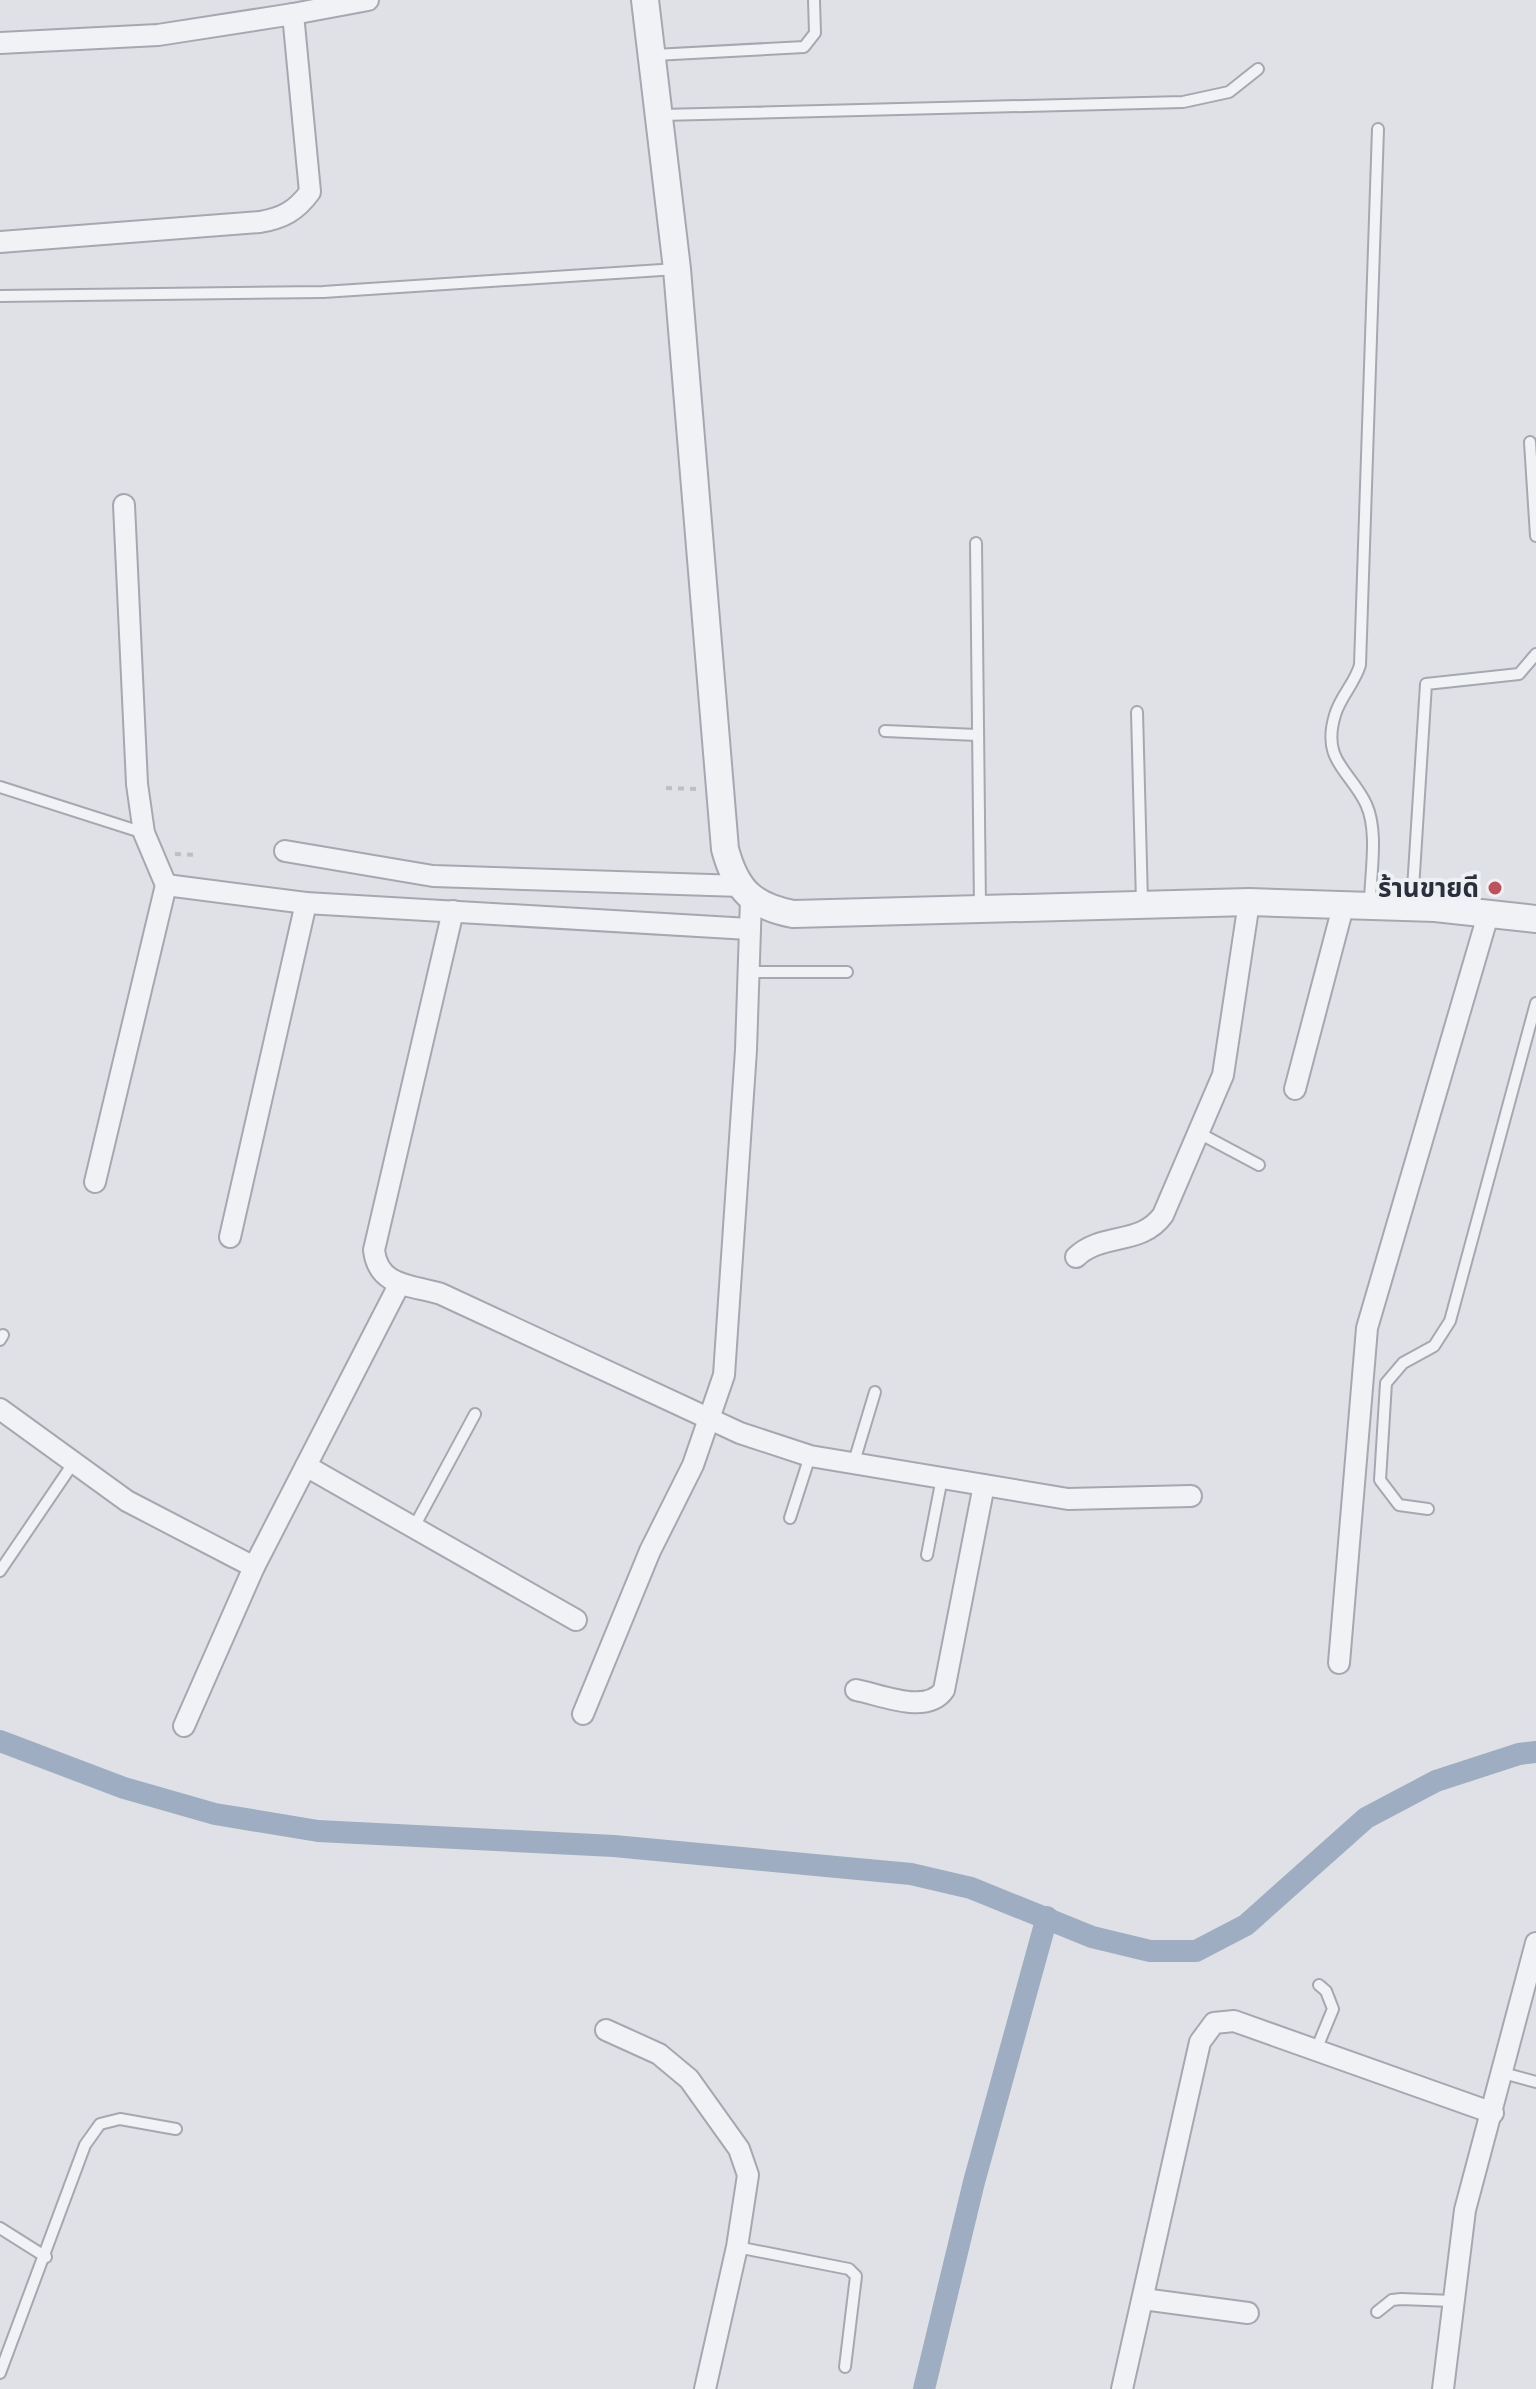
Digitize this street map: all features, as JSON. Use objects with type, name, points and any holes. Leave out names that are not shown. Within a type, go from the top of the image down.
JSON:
[{"type":"street","points":[[0,43],[158,35],[368,0]]},
{"type":"street","points":[[645,0],[677,269],[718,789],[725,849],[730,867],[746,892],[769,909],[793,914],[1249,902],[1412,907],[1536,919]]},
{"type":"street","points":[[0,242],[260,222],[298,209],[310,192],[293,14]]},
{"type":"street","points":[[95,1182],[166,885],[144,833],[137,784],[124,505]]},
{"type":"street","points":[[285,851],[433,876],[746,892]]},
{"type":"street","points":[[166,885],[306,903],[749,929]]},
{"type":"street","points":[[583,1714],[650,1551],[712,1419],[724,1375],[731,1301],[748,972],[746,892]]},
{"type":"street","points":[[1076,1257],[1088,1245],[1135,1237],[1157,1224],[1197,1132],[1215,1100],[1223,1075],[1249,902]]},
{"type":"street","points":[[230,1237],[306,903]]},
{"type":"street","points":[[1295,1089],[1357,904]]},
{"type":"street","points":[[453,911],[374,1250],[376,1265],[399,1285],[441,1294],[593,1368],[740,1433],[810,1456],[1068,1499],[1191,1496]]},
{"type":"street","points":[[1339,1663],[1367,1328],[1488,915]]},
{"type":"street","points":[[184,1726],[254,1567],[399,1285]]},
{"type":"street","points":[[0,1409],[127,1501],[254,1567]]},
{"type":"street","points":[[306,1466],[576,1620]]},
{"type":"street","points":[[856,1690],[925,1704],[938,1699],[944,1690],[984,1485]]},
{"type":"street","points":[[1443,2389],[1465,2210],[1533,1970],[1536,1943]]},
{"type":"street","points":[[1122,2389],[1200,2042],[1214,2023],[1234,2021],[1493,2113]]},
{"type":"street","points":[[606,2030],[659,2054],[689,2079],[739,2149],[748,2175],[737,2247],[705,2389]]},
{"type":"street","points":[[1143,2299],[1248,2313]]},
{"type":"lane","points":[[652,55],[804,47],[815,33],[814,0]]},
{"type":"lane","points":[[658,115],[1183,102],[1229,92],[1258,69]]},
{"type":"lane","points":[[1357,904],[1371,824],[1366,804],[1336,763],[1332,752],[1334,715],[1360,665],[1378,129]]},
{"type":"lane","points":[[0,296],[323,292],[677,269]]},
{"type":"lane","points":[[1530,442],[1536,536]]},
{"type":"lane","points":[[976,543],[980,908]]},
{"type":"lane","points":[[1412,907],[1426,684],[1519,674],[1536,654]]},
{"type":"lane","points":[[1137,712],[1142,904]]},
{"type":"lane","points":[[885,731],[977,735]]},
{"type":"lane","points":[[0,787],[144,833]]},
{"type":"lane","points":[[748,972],[847,972]]},
{"type":"lane","points":[[1428,1509],[1399,1505],[1380,1480],[1386,1383],[1403,1363],[1434,1346],[1450,1321],[1536,1003]]},
{"type":"lane","points":[[1197,1132],[1259,1165]]},
{"type":"lane","points":[[853,1465],[875,1392]]},
{"type":"lane","points":[[414,1527],[475,1414]]},
{"type":"lane","points":[[790,1518],[810,1456]]},
{"type":"lane","points":[[0,1571],[74,1462]]},
{"type":"lane","points":[[927,1555],[942,1478]]},
{"type":"lane","points":[[1316,2050],[1333,2009],[1326,1991],[1319,1985]]},
{"type":"lane","points":[[1503,2073],[1536,2082]]},
{"type":"lane","points":[[0,2373],[46,2257],[85,2145],[100,2124],[120,2119],[176,2129]]},
{"type":"lane","points":[[0,2228],[46,2257]]},
{"type":"lane","points":[[737,2247],[849,2269],[856,2276],[845,2367]]},
{"type":"lane","points":[[1377,2312],[1392,2300],[1453,2301]]},
{"type":"path","points":[[666,788],[718,789]]},
{"type":"waterway","points":[[0,1741],[124,1788],[215,1814],[318,1831],[614,1846],[911,1874],[971,1888],[1092,1937],[1150,1951],[1196,1951],[1246,1925],[1366,1818],[1436,1781],[1519,1754],[1536,1752]]},
{"type":"waterway","points":[[924,2389],[974,2182],[1047,1917]]},
{"type":"place","name":"ร้านขายดี","points":[[1495,888]]}]
